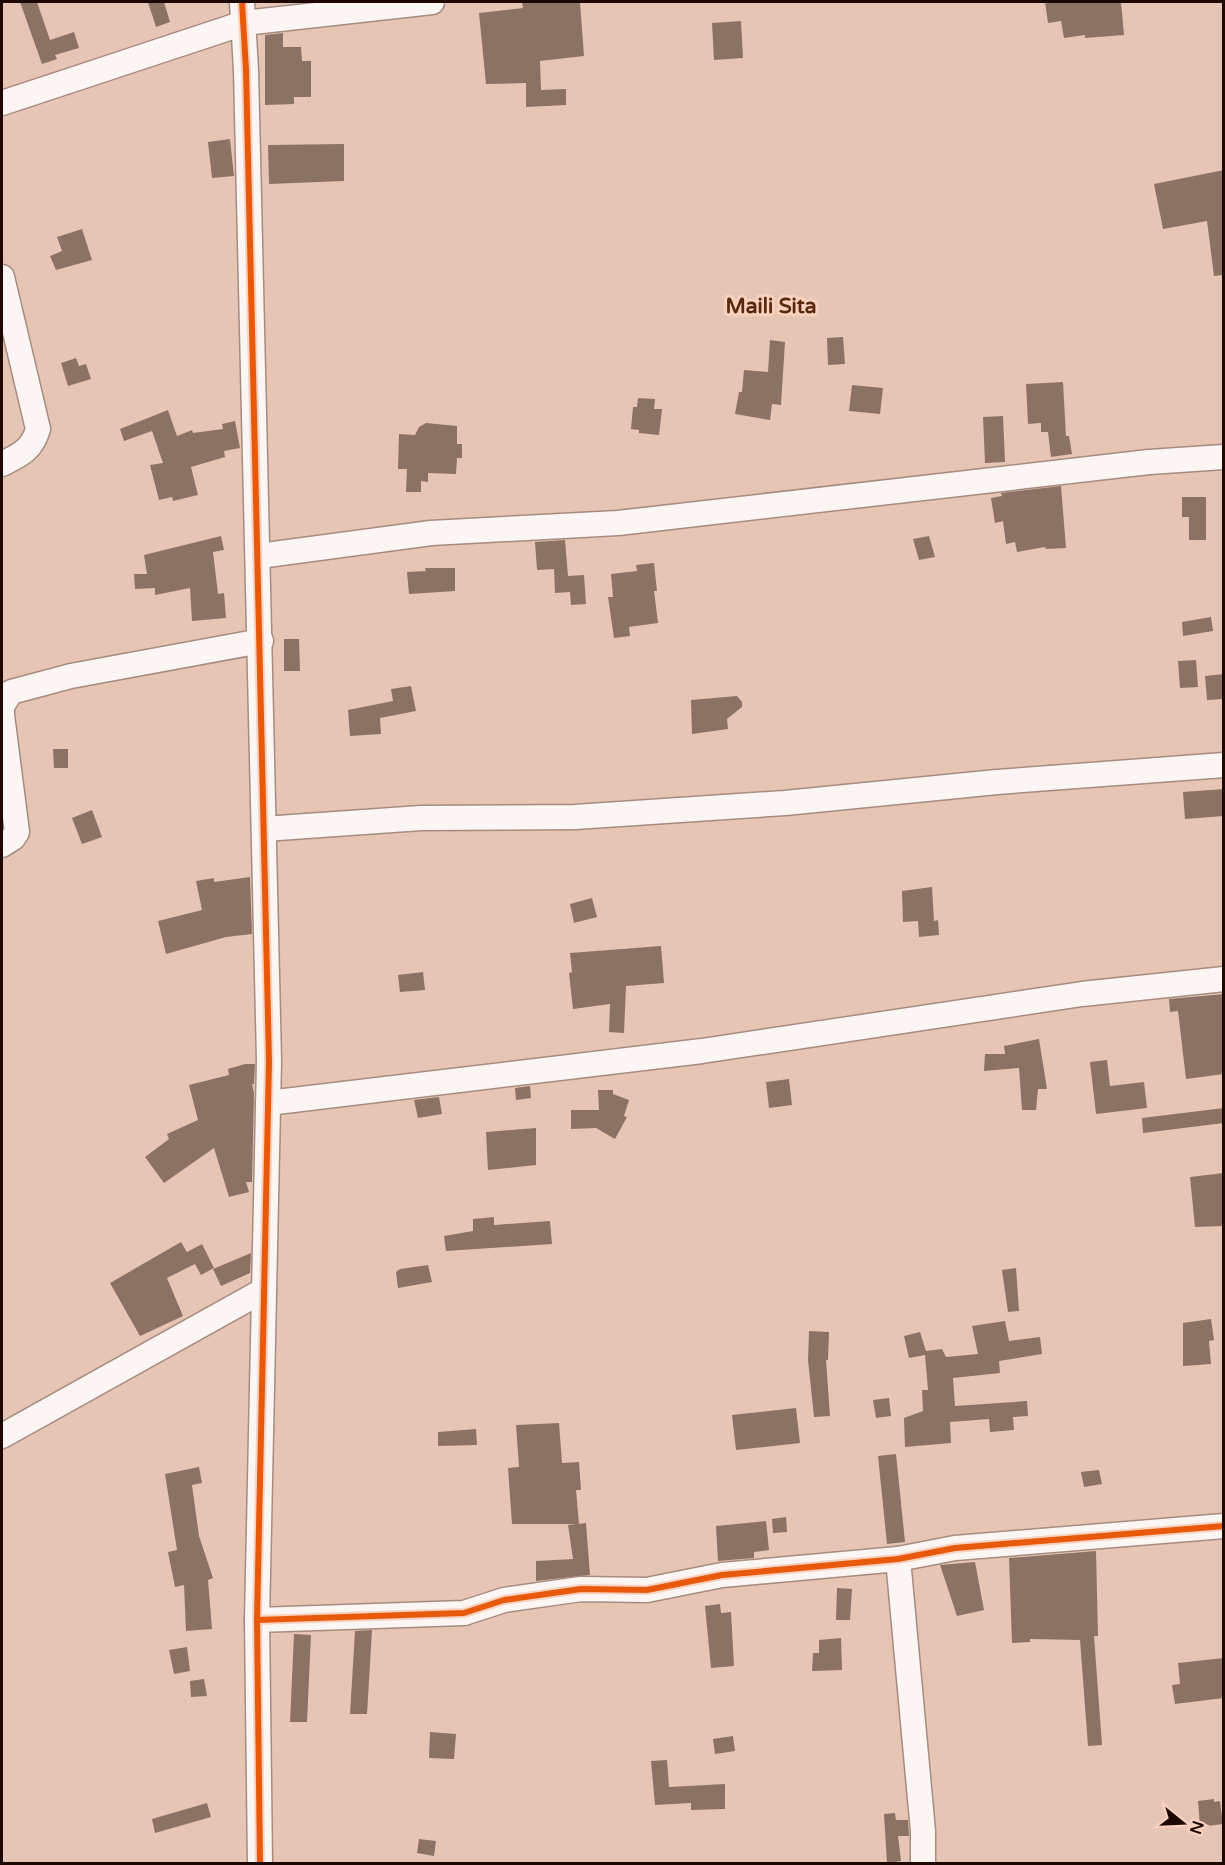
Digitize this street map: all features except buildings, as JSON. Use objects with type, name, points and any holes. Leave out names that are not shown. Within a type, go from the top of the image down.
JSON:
[{"type":"street","points":[[2,103],[243,12],[432,2]]},
{"type":"street","points":[[243,12],[261,641],[268,1103],[257,1620],[260,1863]]},
{"type":"street","points":[[2,277],[38,429],[34,442],[26,452],[2,464]]},
{"type":"street","points":[[259,556],[431,533],[618,523],[1127,464],[1224,457]]},
{"type":"street","points":[[2,844],[13,838],[16,832],[2,715],[2,706],[11,692],[71,676],[261,641]]},
{"type":"street","points":[[264,829],[421,818],[575,817],[750,806],[997,782],[1224,765]]},
{"type":"street","points":[[268,1103],[702,1051],[1082,994],[1224,978]]},
{"type":"street","points":[[2,1436],[264,1290]]},
{"type":"street","points":[[257,1620],[464,1613],[504,1600],[581,1589],[647,1590],[722,1575],[898,1559],[955,1548],[1224,1526]]},
{"type":"street","points":[[898,1559],[923,1831],[923,1863]]},
{"type":"cycle path","points":[[242,2],[246,70],[269,1061],[257,1620],[260,1864]]},
{"type":"cycle path","points":[[257,1620],[464,1613],[504,1600],[581,1589],[647,1590],[722,1575],[898,1559],[955,1548],[1224,1526]]},
{"type":"district","name":"Maili Sita","points":[[771,306]]}]
